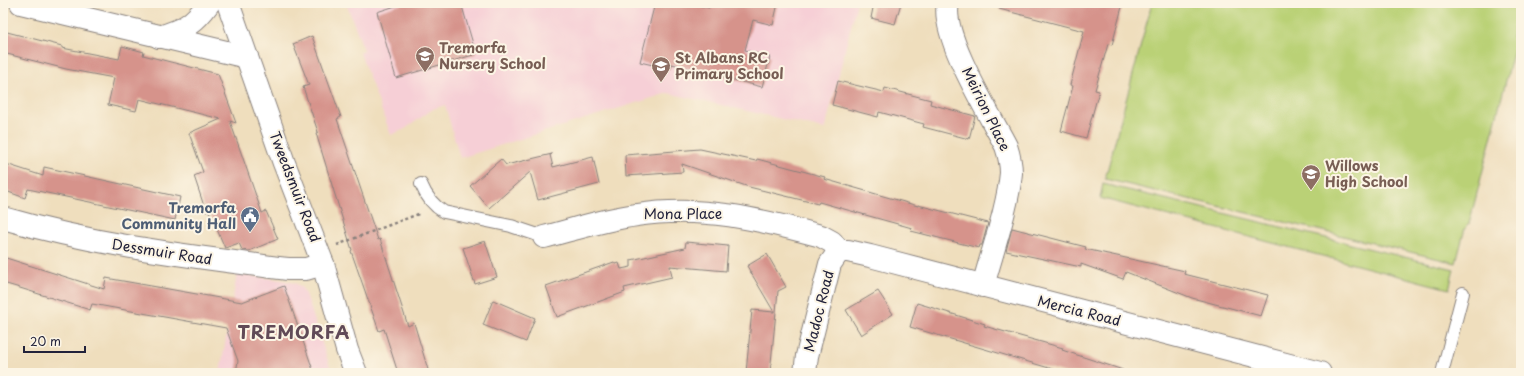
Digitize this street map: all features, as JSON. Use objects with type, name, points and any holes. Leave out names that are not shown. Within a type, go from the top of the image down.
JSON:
[{"type":"street","points":[[21,3],[247,57]]},
{"type":"street","points":[[159,37],[179,31],[189,26],[209,3]]},
{"type":"street","name":"Tweedsmuir Road","points":[[228,3],[284,163],[321,258],[347,350],[356,373]]},
{"type":"street","name":"Meirion Place","points":[[948,3],[947,21],[954,44],[1006,146],[1010,159],[1011,172],[983,286]]},
{"type":"street","name":"Mona Place","points":[[544,237],[636,215],[702,211],[730,214],[821,236],[832,242],[839,251]]},
{"type":"street","name":"Dessmuir Road","points":[[3,218],[83,239],[145,250],[288,268],[306,269],[321,258]]},
{"type":"street","name":"Mercia Road","points":[[839,251],[848,250],[1320,373]]},
{"type":"street","name":"Madoc Road","points":[[805,373],[807,356],[830,264],[839,251]]},
{"type":"lane","points":[[421,184],[426,196],[436,208],[452,214],[511,226],[544,237]]},
{"type":"lane","points":[[1442,373],[1463,293]]},
{"type":"path","points":[[321,258],[436,208]]},
{"type":"shaded area","name":"St Albans RC Primary School","points":[[346,3],[857,3],[825,129],[668,93],[460,158],[445,105],[433,109],[405,129],[391,135],[360,53],[364,50]]},
{"type":"shaded area","points":[[237,274],[282,280],[295,283],[301,287],[306,294],[332,373],[220,373]]},
{"type":"green space","name":"Willows High School","points":[[1152,3],[1521,3],[1512,37],[1517,38],[1469,224],[1465,228],[1456,263],[1105,179]]},
{"type":"green space","points":[[1103,184],[1454,269],[1449,289],[1100,198]]},
{"type":"building","points":[[405,3],[461,3],[476,54],[396,78],[377,12]]},
{"type":"building","points":[[655,3],[689,3],[709,8],[711,3],[778,3],[773,25],[753,20],[745,50],[770,57],[762,87],[672,64],[670,69],[640,62]]},
{"type":"building","points":[[874,3],[901,3],[895,24],[871,18]]},
{"type":"building","points":[[999,3],[1123,3],[1112,45],[1108,44],[1095,90],[1099,91],[1086,138],[1061,131],[1073,86],[1070,85],[1084,31],[999,9]]},
{"type":"building","points":[[3,31],[62,46],[62,48],[119,59],[122,46],[144,52],[143,55],[218,74],[236,123],[230,121],[262,213],[266,211],[278,239],[249,251],[242,250],[239,243],[225,248],[209,211],[206,212],[194,176],[203,172],[189,133],[221,119],[139,99],[136,111],[108,105],[114,78],[66,69],[3,53]]},
{"type":"building","points":[[312,36],[341,117],[337,119],[378,240],[380,239],[408,326],[414,323],[429,373],[398,373],[384,329],[379,331],[351,251],[352,250],[316,133],[318,132],[303,87],[309,85],[293,44]]},
{"type":"building","points":[[838,81],[884,92],[885,88],[931,100],[930,104],[975,116],[969,139],[923,127],[924,124],[879,112],[878,117],[832,105]]},
{"type":"building","points":[[700,149],[756,161],[757,159],[825,177],[824,179],[918,206],[988,223],[982,245],[980,245],[979,248],[911,231],[912,228],[819,202],[818,204],[749,187],[682,164],[683,172],[626,176],[625,155]]},
{"type":"building","points":[[552,154],[550,155],[553,167],[593,157],[599,184],[538,200],[530,172],[489,208],[470,186],[501,159],[506,165]]},
{"type":"building","points":[[3,163],[43,176],[44,167],[180,197],[175,220],[28,189],[25,198],[3,190]]},
{"type":"building","points":[[1012,228],[1086,247],[1085,249],[1185,271],[1184,274],[1268,295],[1261,316],[1192,298],[1126,272],[1123,279],[1081,264],[1081,267],[1006,251]]},
{"type":"building","points":[[485,241],[497,277],[475,284],[463,248]]},
{"type":"building","points":[[686,242],[728,246],[726,271],[670,266],[672,277],[624,288],[625,292],[557,317],[546,286],[614,262],[615,264],[619,263],[621,269],[631,267],[631,260],[685,248]]},
{"type":"building","points":[[767,254],[786,287],[778,291],[770,373],[746,373],[752,310],[774,312],[747,266]]},
{"type":"building","points":[[3,257],[104,289],[106,278],[242,302],[284,286],[314,373],[236,373],[238,361],[226,328],[92,304],[90,310],[3,283]]},
{"type":"building","points":[[878,291],[893,314],[861,335],[846,310]]},
{"type":"building","points":[[493,300],[535,318],[526,342],[483,325]]},
{"type":"building","points":[[917,303],[985,324],[984,326],[1063,348],[1062,350],[1123,370],[1123,373],[1066,373],[910,327]]},
{"type":"place","name":"Tremorfa Nursery School","points":[[425,73]]},
{"type":"place","name":"St Albans RC Primary School","points":[[661,83]]},
{"type":"place","name":"Willows High School","points":[[1311,191]]},
{"type":"place","name":"Tremorfa Community Hall","points":[[250,233]]},
{"type":"district","name":"TREMORFA","points":[[294,333]]}]
